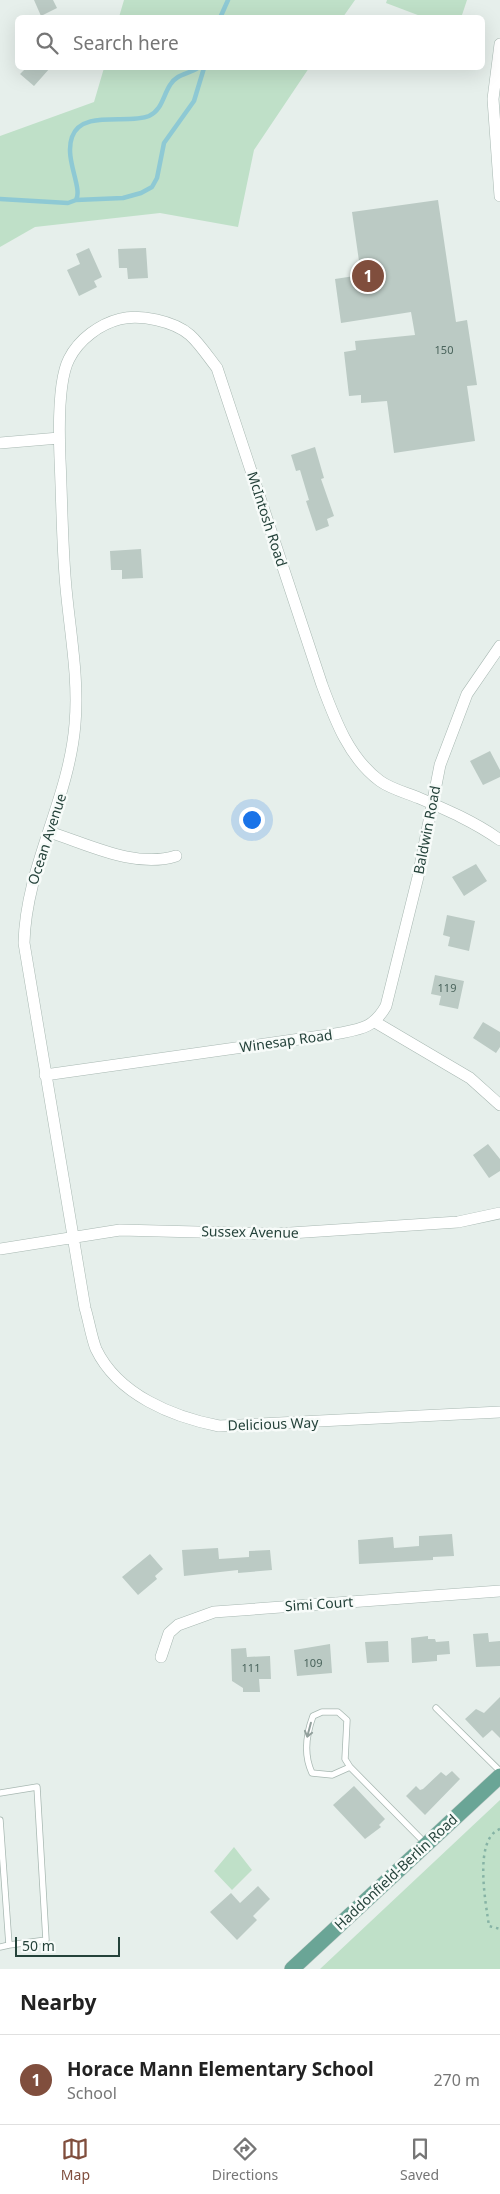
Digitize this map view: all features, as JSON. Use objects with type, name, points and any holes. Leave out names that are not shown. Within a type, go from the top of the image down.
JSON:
[{"type":"main road","name":"Haddonfield-Berlin Road","points":[[292,1969],[500,1776]]},
{"type":"street","points":[[500,44],[493,99],[500,196]]},
{"type":"street","name":"McIntosh Road","points":[[59,438],[61,395],[69,359],[90,334],[109,322],[133,316],[162,322],[189,334],[217,368],[336,722],[351,750],[367,770],[382,783],[458,815],[500,840]]},
{"type":"street","points":[[0,443],[59,438]]},
{"type":"street","name":"Ocean Avenue","points":[[59,438],[64,562],[75,680],[76,722],[72,752],[58,808],[37,862],[24,915],[24,943],[73,1238]]},
{"type":"street","name":"Baldwin Road","points":[[375,1022],[386,1006],[418,877],[440,765],[467,694],[500,646]]},
{"type":"street","points":[[49,832],[142,860],[166,859],[176,856]]},
{"type":"street","points":[[375,1022],[470,1078],[500,1104]]},
{"type":"street","name":"Winesap Road","points":[[45,1075],[335,1034],[365,1028],[375,1022]]},
{"type":"street","name":"Sussex Avenue","points":[[0,1249],[120,1230],[145,1229],[275,1234],[458,1222],[500,1213]]},
{"type":"street","name":"Delicious Way","points":[[73,1238],[96,1348],[107,1367],[131,1389],[156,1406],[189,1420],[219,1426],[246,1426],[500,1412]]},
{"type":"street","name":"Simi Court","points":[[161,1658],[169,1634],[178,1625],[214,1612],[500,1591]]},
{"type":"lane","points":[[436,1708],[500,1771]]},
{"type":"lane","points":[[350,1767],[332,1775],[312,1773],[308,1765],[306,1749],[307,1733],[313,1716],[322,1712],[338,1712],[347,1720],[346,1758],[350,1767],[426,1844]]},
{"type":"lane","points":[[0,1793],[37,1786],[46,1940],[0,1947]]},
{"type":"lane","points":[[0,1820],[9,1945]]},
{"type":"path","points":[[500,1829],[494,1831],[486,1844],[483,1881],[489,1926],[500,1929]]},
{"type":"green space","points":[[124,0],[355,0],[344,15],[120,15]]},
{"type":"green space","points":[[387,0],[467,0],[462,15],[418,15],[386,3]]},
{"type":"green space","points":[[103,70],[308,70],[254,150],[238,227],[160,213],[35,227],[0,247],[0,136],[94,102]]},
{"type":"green space","points":[[500,1800],[500,1969],[320,1969]]},
{"type":"green space","points":[[234,1847],[252,1870],[232,1890],[214,1871]]},
{"type":"building","points":[[34,0],[53,0],[57,8],[41,15]]},
{"type":"building","points":[[24,70],[48,70],[34,86],[20,74]]},
{"type":"building","points":[[438,200],[456,322],[467,320],[477,385],[467,386],[475,441],[394,453],[387,401],[361,403],[361,395],[349,396],[344,352],[356,350],[355,341],[415,335],[411,312],[341,323],[335,279],[361,275],[352,212]]},
{"type":"building","points":[[89,248],[102,277],[94,281],[97,287],[79,296],[67,270],[80,264],[76,254]]},
{"type":"building","points":[[146,248],[148,278],[128,279],[127,268],[119,268],[118,249]]},
{"type":"building","points":[[315,447],[324,478],[321,479],[334,516],[327,519],[329,526],[316,531],[306,501],[309,500],[300,470],[296,471],[291,455]]},
{"type":"building","points":[[141,549],[143,578],[122,579],[122,570],[111,570],[110,551]]},
{"type":"building","points":[[490,751],[500,770],[500,777],[483,785],[470,761]]},
{"type":"building","points":[[476,864],[487,881],[464,896],[452,877]]},
{"type":"building","points":[[447,915],[475,921],[469,951],[448,946],[450,937],[443,935]]},
{"type":"building","points":[[435,975],[464,981],[458,1009],[439,1005],[441,996],[431,994]]},
{"type":"building","points":[[483,1022],[500,1032],[500,1047],[496,1053],[473,1038]]},
{"type":"building","points":[[488,1144],[500,1159],[500,1171],[489,1178],[473,1155]]},
{"type":"building","points":[[452,1534],[454,1556],[433,1557],[433,1560],[359,1564],[358,1540],[393,1537],[394,1548],[419,1546],[419,1536]]},
{"type":"building","points":[[218,1548],[219,1559],[249,1557],[249,1551],[270,1550],[272,1570],[238,1573],[238,1570],[184,1576],[182,1550]]},
{"type":"building","points":[[150,1554],[163,1569],[155,1576],[157,1579],[138,1595],[122,1577]]},
{"type":"building","points":[[488,1633],[489,1642],[500,1641],[500,1666],[476,1667],[473,1634]]},
{"type":"building","points":[[428,1636],[428,1639],[435,1639],[436,1642],[449,1641],[450,1654],[437,1655],[437,1661],[412,1663],[411,1638]]},
{"type":"building","points":[[388,1641],[389,1662],[367,1663],[365,1642]]},
{"type":"building","points":[[330,1644],[332,1673],[297,1676],[294,1650]]},
{"type":"building","points":[[246,1648],[247,1657],[270,1656],[271,1679],[259,1679],[260,1692],[243,1692],[243,1688],[232,1681],[231,1649]]},
{"type":"building","points":[[500,1697],[500,1738],[492,1730],[483,1738],[465,1719],[476,1709],[484,1713]]},
{"type":"building","points":[[452,1771],[460,1779],[425,1815],[406,1796],[416,1786],[420,1790],[423,1789],[441,1772],[446,1776]]},
{"type":"building","points":[[354,1786],[385,1819],[379,1825],[381,1827],[365,1839],[333,1805]]},
{"type":"building","points":[[258,1886],[270,1899],[253,1916],[257,1920],[237,1940],[210,1912],[231,1893],[240,1903]]},
{"type":"waterway","points":[[221,15],[228,0]]},
{"type":"waterway","points":[[76,200],[78,195],[70,146],[77,128],[95,120],[130,119],[149,116],[160,106],[173,81],[179,76],[194,70]]},
{"type":"waterway","points":[[0,199],[68,203],[76,200],[123,198],[141,193],[152,187],[157,178],[164,143],[194,101],[203,70]]},
{"type":"place","name":"Horace Mann Elementary School","points":[[368,276]]}]
